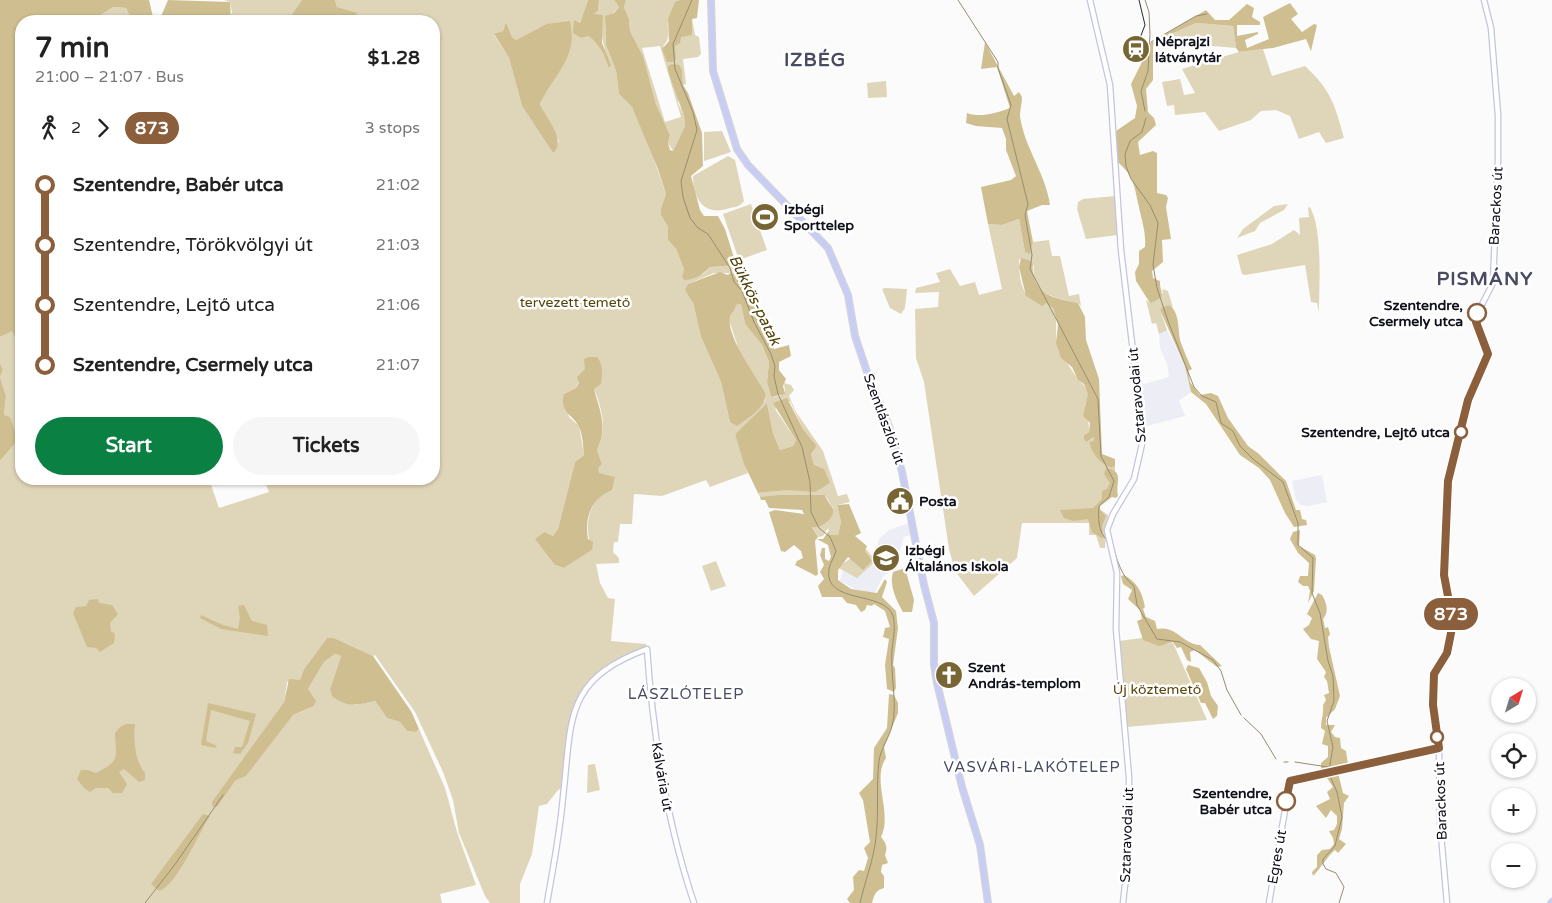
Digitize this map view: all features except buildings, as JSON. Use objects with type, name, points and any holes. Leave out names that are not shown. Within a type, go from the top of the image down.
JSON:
[{"type":"main road","name":"Szentlászlói út","points":[[712,0],[714,71],[737,149],[748,165],[828,249],[848,295],[855,336],[866,372],[896,448],[924,585],[934,623],[934,665],[937,683],[962,787],[980,844],[988,903]]},
{"type":"street","name":"Sztaravodai út","points":[[1090,0],[1107,62],[1110,85],[1121,250],[1142,428],[1142,444],[1136,472],[1130,488],[1109,522],[1107,537],[1117,572],[1116,629],[1129,777],[1129,848],[1123,903]]},
{"type":"street","name":"Barackos út","points":[[1447,903],[1440,822],[1439,748],[1433,705],[1434,674],[1447,653],[1453,623],[1444,575],[1448,481],[1468,400],[1488,354],[1475,318],[1493,283],[1499,132],[1491,28],[1484,0]]},
{"type":"street","name":"Kálvária út","points":[[547,903],[560,831],[569,730],[579,698],[595,677],[609,666],[647,649],[652,709],[662,786],[675,844],[694,903]]},
{"type":"street","name":"Egres út","points":[[1269,903],[1290,781],[1439,748]]},
{"type":"shaded area","points":[[0,0],[149,0],[153,15],[129,15],[126,8],[113,7],[101,15],[15,15],[15,338],[12,331],[0,337]]},
{"type":"shaded area","points":[[168,0],[230,2],[231,15],[162,15]]},
{"type":"shaded area","points":[[302,0],[335,0],[337,7],[357,13],[356,15],[291,15]]},
{"type":"shaded area","points":[[588,0],[599,0],[598,11],[594,14],[603,15],[602,43],[611,65],[609,68],[601,50],[592,39],[588,36],[581,38],[573,33],[574,20],[580,23]]},
{"type":"shaded area","points":[[614,0],[626,0],[624,7],[629,19],[630,31],[643,56],[656,104],[670,135],[668,143],[670,150],[673,151],[685,126],[684,116],[668,71],[668,66],[672,64],[679,65],[682,70],[683,85],[688,93],[702,133],[703,166],[691,176],[700,210],[704,216],[718,216],[725,229],[735,261],[727,266],[710,267],[692,279],[684,280],[682,276],[684,269],[676,249],[668,240],[668,227],[661,215],[661,208],[666,194],[658,169],[632,107],[619,94],[616,71],[606,45],[605,16],[614,13],[619,7]]},
{"type":"shaded area","points":[[680,0],[699,0],[697,18],[692,19],[692,35],[681,37],[680,43],[675,46],[676,59],[673,62],[667,62],[662,49],[669,41],[668,19],[675,2]]},
{"type":"shaded area","points":[[1290,3],[1298,14],[1291,19],[1302,32],[1314,24],[1317,25],[1311,51],[1306,39],[1273,48],[1239,52],[1236,48],[1233,26],[1196,23],[1160,39],[1161,43],[1165,46],[1153,45],[1153,80],[1146,89],[1148,112],[1154,118],[1156,125],[1138,142],[1140,155],[1153,151],[1157,153],[1157,193],[1166,195],[1168,198],[1166,207],[1171,239],[1162,240],[1163,262],[1152,271],[1153,278],[1160,281],[1162,294],[1156,301],[1150,303],[1136,281],[1135,272],[1139,264],[1139,251],[1145,247],[1144,232],[1133,183],[1128,173],[1118,162],[1116,131],[1135,118],[1137,106],[1131,84],[1141,64],[1147,45],[1206,10],[1215,20],[1229,20],[1247,4],[1254,8],[1252,17],[1260,22],[1260,25],[1237,25],[1237,36],[1258,32],[1258,34],[1245,40],[1247,48],[1269,39],[1263,17]]},
{"type":"shaded area","points":[[570,21],[572,39],[569,53],[540,105],[557,136],[557,148],[553,153],[522,106],[509,58],[494,34],[503,31],[506,22],[512,37],[516,40],[546,24]]},
{"type":"shaded area","points":[[985,42],[1014,96],[1019,92],[1022,97],[1020,116],[1022,127],[1048,194],[1050,205],[1042,205],[1027,211],[1033,242],[1030,254],[1025,252],[1019,219],[1002,225],[988,224],[981,187],[1011,180],[1016,176],[1006,150],[1006,139],[1002,128],[976,126],[966,123],[967,113],[983,115],[1010,108],[997,67],[981,69]]},
{"type":"shaded area","points":[[1021,258],[1031,261],[1035,281],[1044,292],[1056,298],[1078,303],[1085,317],[1086,340],[1099,379],[1102,454],[1115,459],[1115,466],[1112,468],[1104,464],[1095,455],[1089,443],[1094,440],[1093,437],[1086,442],[1084,439],[1084,435],[1089,432],[1090,423],[1083,416],[1088,394],[1084,384],[1078,380],[1072,367],[1061,358],[1056,343],[1058,324],[1053,308],[1046,303],[1042,306],[1026,296],[1019,267]]},
{"type":"shaded area","points":[[720,272],[728,275],[730,273],[734,274],[744,290],[752,295],[774,349],[789,345],[791,356],[779,362],[779,370],[786,379],[783,386],[785,394],[771,397],[767,382],[769,362],[762,345],[745,324],[741,304],[736,305],[730,318],[733,336],[766,395],[759,409],[737,426],[730,422],[721,382],[701,337],[693,303],[685,290],[688,284]]},
{"type":"shaded area","points":[[1169,305],[1175,313],[1181,343],[1192,369],[1188,371],[1190,382],[1200,395],[1211,393],[1218,396],[1228,418],[1248,446],[1259,454],[1286,481],[1296,510],[1300,510],[1302,519],[1306,520],[1307,525],[1294,527],[1285,513],[1270,480],[1259,468],[1240,455],[1206,404],[1191,392],[1185,366],[1160,310],[1162,307]]},
{"type":"shaded area","points":[[1167,330],[1185,366],[1191,392],[1179,401],[1185,416],[1143,427],[1141,385],[1169,377],[1167,364],[1160,348],[1159,334]]},
{"type":"shaded area","points":[[597,357],[601,363],[602,370],[601,384],[594,389],[602,420],[602,434],[597,450],[602,464],[598,468],[599,473],[615,477],[612,490],[599,498],[591,509],[587,531],[588,539],[593,542],[592,550],[564,568],[555,565],[535,539],[545,532],[553,536],[558,529],[575,462],[584,455],[580,430],[577,423],[565,410],[563,400],[564,394],[576,388],[579,383],[577,377],[585,369],[584,359]]},
{"type":"shaded area","points":[[0,363],[3,370],[0,377]]},
{"type":"shaded area","points":[[0,377],[6,396],[4,415],[10,417],[15,431],[15,444],[0,461]]},
{"type":"shaded area","points":[[787,398],[803,429],[817,446],[811,454],[814,465],[824,469],[830,483],[815,492],[788,490],[758,493],[744,464],[735,434],[767,403],[773,433],[780,450],[793,446],[796,440],[773,403]]},
{"type":"shaded area","points":[[1106,468],[1112,469],[1117,474],[1118,496],[1116,498],[1112,497],[1100,506],[1100,510],[1106,516],[1102,526],[1103,539],[1092,532],[1088,519],[1073,521],[1064,518],[1060,510],[1093,508],[1102,499],[1102,491],[1107,489],[1110,483],[1104,474]]},
{"type":"shaded area","points":[[1322,475],[1327,502],[1308,506],[1301,505],[1296,500],[1292,481]]},
{"type":"shaded area","points":[[825,495],[833,509],[832,516],[827,522],[812,527],[818,537],[815,541],[818,574],[816,576],[795,565],[797,561],[803,558],[801,551],[794,545],[785,552],[781,551],[769,512],[775,510],[804,514],[802,510],[769,508],[765,500],[761,500],[760,497]]},
{"type":"shaded area","points":[[849,504],[861,533],[855,536],[867,546],[865,551],[872,561],[863,570],[848,557],[838,570],[838,580],[851,589],[877,593],[885,579],[887,582],[882,597],[896,611],[898,628],[893,665],[895,668],[896,688],[894,692],[887,689],[885,665],[889,639],[883,637],[885,628],[890,627],[885,611],[874,604],[872,606],[867,605],[865,610],[861,612],[856,605],[847,603],[842,597],[822,597],[818,586],[824,579],[820,572],[824,565],[820,555],[822,548],[825,548],[825,559],[829,561],[831,557],[828,545],[817,539],[823,539],[829,531],[830,535],[838,535],[841,522],[837,505]]},
{"type":"shaded area","name":"Izbégi Általános Iskola","points":[[909,523],[911,535],[904,537],[900,550],[894,554],[897,568],[883,576],[874,594],[855,589],[840,581],[843,570],[857,577],[876,561],[878,541],[882,536],[889,530]]},
{"type":"shaded area","points":[[1300,530],[1299,546],[1315,555],[1316,558],[1314,591],[1308,603],[1310,591],[1308,586],[1303,586],[1298,582],[1300,576],[1308,576],[1309,563],[1298,553],[1290,539],[1293,532]]},
{"type":"shaded area","points":[[905,568],[914,600],[912,612],[903,612],[892,582],[893,572]]},
{"type":"shaded area","points":[[1124,575],[1139,588],[1144,602],[1145,607],[1143,609],[1146,617],[1155,621],[1157,629],[1164,628],[1170,630],[1188,642],[1200,645],[1222,666],[1217,667],[1195,650],[1190,652],[1191,662],[1187,660],[1181,647],[1177,648],[1173,642],[1159,646],[1143,640],[1137,621],[1142,619],[1140,610],[1128,599],[1132,590],[1123,584],[1121,576]]},
{"type":"shaded area","points":[[1318,593],[1322,595],[1326,604],[1327,610],[1323,619],[1325,628],[1328,627],[1330,634],[1328,637],[1329,647],[1340,696],[1335,709],[1326,718],[1326,725],[1335,725],[1331,732],[1335,737],[1340,738],[1341,748],[1346,751],[1348,764],[1321,770],[1321,763],[1328,757],[1328,746],[1322,744],[1325,731],[1321,728],[1323,705],[1326,700],[1324,695],[1329,693],[1327,681],[1324,677],[1326,672],[1317,659],[1319,641],[1311,639],[1303,629],[1309,625],[1312,618],[1307,614]]},
{"type":"shaded area","points":[[98,599],[99,603],[112,605],[118,614],[110,623],[111,631],[115,634],[114,643],[100,652],[96,648],[87,647],[73,613],[76,607],[86,606],[89,600]]},
{"type":"shaded area","points":[[244,605],[252,621],[267,625],[268,636],[221,629],[200,618],[201,615],[223,625],[238,629],[240,618],[238,606]]},
{"type":"shaded area","points":[[327,638],[334,638],[373,656],[411,711],[419,729],[416,732],[407,731],[400,722],[387,718],[375,701],[363,704],[348,704],[332,696],[330,689],[341,656],[335,654],[324,662],[308,689],[316,701],[314,706],[293,715],[246,776],[236,780],[217,807],[212,806],[212,802],[284,702],[289,679],[300,680],[304,669]]},
{"type":"shaded area","points":[[1188,665],[1199,668],[1207,682],[1211,696],[1218,706],[1217,716],[1213,719],[1205,703],[1201,703],[1186,669]]},
{"type":"shaded area","points":[[889,694],[894,695],[898,703],[898,713],[884,747],[886,758],[881,776],[885,818],[881,837],[886,845],[885,855],[888,863],[882,865],[881,872],[884,876],[884,888],[876,893],[872,903],[850,903],[847,899],[854,890],[853,877],[859,870],[864,871],[868,858],[864,848],[870,842],[863,800],[859,793],[873,779],[874,748],[887,728]]},
{"type":"shaded area","points":[[208,703],[256,714],[248,743],[240,754],[233,753],[235,747],[242,747],[250,721],[211,710],[206,741],[217,746],[215,748],[201,745]]},
{"type":"shaded area","points":[[126,724],[135,724],[136,750],[139,763],[145,773],[145,780],[139,782],[124,769],[119,772],[127,784],[122,793],[113,793],[108,788],[96,788],[90,792],[77,779],[81,770],[96,773],[110,765],[116,753],[115,733]]},
{"type":"shaded area","points":[[1338,773],[1343,793],[1349,796],[1344,803],[1342,829],[1339,839],[1346,844],[1338,853],[1335,850],[1313,876],[1312,872],[1317,867],[1317,855],[1322,850],[1330,849],[1334,844],[1329,831],[1334,830],[1337,824],[1337,816],[1331,810],[1326,818],[1316,806],[1330,799],[1327,792],[1333,787],[1325,775]]},
{"type":"shaded area","points":[[203,814],[210,816],[187,858],[173,879],[166,887],[159,891],[151,884]]},
{"type":"green space","points":[[224,0],[302,0],[291,15],[230,15],[232,13],[230,2]]},
{"type":"green space","name":"tervezett temető","points":[[335,0],[588,0],[580,23],[575,21],[584,36],[588,36],[598,44],[610,68],[602,35],[602,15],[594,16],[594,14],[598,11],[599,0],[614,0],[619,7],[605,21],[606,45],[616,71],[619,94],[632,107],[646,136],[666,194],[661,208],[661,215],[668,227],[668,240],[676,249],[684,269],[682,276],[703,274],[710,267],[727,266],[735,261],[746,287],[744,290],[730,273],[714,273],[688,284],[686,290],[693,303],[701,337],[721,382],[730,422],[765,401],[766,395],[741,356],[729,320],[736,305],[741,304],[745,324],[762,345],[769,362],[767,382],[771,397],[780,396],[785,391],[784,383],[791,385],[794,390],[789,396],[796,412],[823,451],[838,496],[847,494],[850,502],[837,505],[841,522],[838,535],[830,535],[828,528],[823,536],[818,537],[812,526],[830,517],[833,508],[825,495],[760,497],[758,493],[828,485],[814,465],[811,454],[817,446],[803,429],[790,401],[775,409],[796,440],[793,446],[780,450],[773,433],[767,403],[735,434],[748,473],[710,487],[706,480],[662,496],[634,494],[632,524],[620,524],[618,542],[614,542],[613,552],[619,558],[619,563],[596,564],[600,583],[608,598],[615,599],[611,641],[646,644],[646,651],[612,665],[585,691],[572,720],[566,785],[558,790],[547,804],[539,806],[532,854],[520,884],[520,903],[490,903],[485,896],[459,833],[453,800],[443,772],[415,712],[375,655],[373,656],[334,638],[327,638],[304,669],[300,680],[287,682],[284,702],[249,752],[217,807],[236,780],[293,715],[314,706],[315,701],[308,689],[324,662],[335,654],[341,656],[330,689],[355,705],[375,701],[387,718],[400,722],[407,731],[416,732],[419,729],[445,788],[457,832],[476,885],[440,894],[442,903],[0,903],[0,461],[15,444],[15,485],[211,485],[219,508],[269,492],[266,485],[440,485],[440,15],[352,15],[337,7]],"holes":[[[506,22],[512,37],[516,40],[546,24],[544,95],[540,106],[559,141],[553,153],[522,106],[509,58],[494,35],[503,31]],[[585,369],[594,388],[603,419],[601,440],[597,450],[602,464],[597,468],[602,494],[593,507],[588,520],[588,535],[592,550],[564,568],[555,565],[545,532],[553,536],[558,529],[575,462],[584,455],[579,426],[569,417],[564,394],[576,388]]]},
{"type":"green space","points":[[626,0],[680,0],[669,18],[668,39],[663,46],[675,52],[675,46],[692,19],[695,35],[699,37],[701,54],[698,57],[683,59],[686,84],[683,85],[682,70],[678,103],[684,116],[685,126],[673,151],[668,143],[670,135],[656,104],[643,56],[630,31],[629,19],[624,7]],"holes":[[[660,46],[681,117],[665,122],[642,48]]]},
{"type":"green space","points":[[113,7],[126,8],[129,15],[101,15]]},
{"type":"green space","points":[[1196,23],[1233,26],[1236,48],[1179,43],[1165,46],[1160,43],[1160,39]]},
{"type":"green space","points":[[1263,49],[1272,76],[1305,66],[1314,75],[1331,99],[1344,138],[1326,143],[1319,132],[1299,139],[1290,116],[1276,110],[1261,111],[1251,120],[1219,131],[1205,112],[1175,115],[1174,105],[1167,106],[1162,82],[1180,79],[1184,95],[1195,93],[1182,69],[1239,52]]},
{"type":"green space","points":[[886,81],[887,97],[868,98],[867,83]]},
{"type":"green space","points":[[722,131],[731,152],[704,161],[704,132]]},
{"type":"green space","points":[[728,156],[735,160],[744,201],[738,206],[721,210],[707,208],[698,199],[693,176]]},
{"type":"green space","points":[[1115,196],[1118,235],[1086,239],[1077,209],[1078,202],[1083,199]]},
{"type":"green space","points":[[751,204],[767,250],[739,260],[723,214]]},
{"type":"green space","points":[[1288,204],[1284,210],[1260,223],[1255,231],[1237,238],[1243,229],[1274,206]]},
{"type":"green space","points":[[1310,207],[1319,243],[1319,312],[1317,303],[1311,302],[1305,265],[1245,275],[1242,274],[1237,255],[1272,244],[1294,230],[1300,235],[1299,218],[1309,217],[1308,208]]},
{"type":"green space","points":[[1019,219],[1025,252],[1030,253],[1033,242],[1049,240],[1052,256],[1060,256],[1069,296],[1079,294],[1081,306],[1078,303],[1047,294],[1036,283],[1034,266],[1019,259],[1020,278],[1027,295],[1037,302],[1052,306],[1056,318],[1056,339],[1059,347],[1071,370],[1087,390],[1085,411],[1089,432],[1084,435],[1093,437],[1094,440],[1089,444],[1096,457],[1112,468],[1115,466],[1115,489],[1097,507],[1108,515],[1105,548],[1100,548],[1096,535],[1089,535],[1089,523],[1022,523],[1017,558],[974,596],[955,571],[949,549],[924,382],[916,358],[915,309],[938,307],[939,292],[915,293],[916,288],[940,282],[936,273],[950,269],[960,286],[975,282],[979,295],[1002,289],[988,224],[1002,225]]},
{"type":"green space","points":[[882,289],[907,289],[905,308],[901,314],[890,308]]},
{"type":"green space","points":[[1162,289],[1168,291],[1173,308],[1169,305],[1162,307],[1160,310],[1167,330],[1159,334],[1156,323],[1152,324],[1146,300],[1150,303],[1163,293]]},
{"type":"green space","points":[[12,330],[15,337],[15,435],[4,415],[6,396],[0,377],[3,370],[0,363],[0,337]]},
{"type":"green space","points":[[866,549],[876,561],[857,578],[837,567]]},
{"type":"green space","points":[[716,561],[726,586],[711,591],[702,566]]},
{"type":"green space","name":"Új köztemető","points":[[1149,637],[1156,645],[1173,643],[1207,720],[1127,727],[1119,641]]},
{"type":"green space","points":[[595,764],[600,790],[587,793],[588,765]]},
{"type":"waterway","name":"Bükkös-patak","points":[[692,0],[673,44],[675,69],[693,112],[697,130],[681,181],[683,197],[690,218],[698,228],[708,234],[730,268],[734,282],[742,291],[754,322],[771,354],[775,366],[774,376],[778,394],[802,447],[810,482],[811,512],[819,528],[830,537],[836,551],[829,569],[830,580],[835,588],[845,593],[879,603],[888,608],[894,620],[892,650],[894,718],[879,761],[875,845],[860,903]]},
{"type":"waterway","points":[[958,0],[998,62],[998,68],[1011,105],[1007,119],[1028,204],[1025,215],[1032,255],[1030,269],[1098,399],[1101,456],[1114,481],[1109,497],[1099,506],[1100,529],[1107,540]]},
{"type":"waterway","points":[[1145,0],[1149,12],[1150,34],[1148,71],[1141,91],[1145,111]]},
{"type":"waterway","points":[[1151,42],[1196,16],[1207,14]]},
{"type":"waterway","points":[[1146,118],[1142,132],[1130,141],[1125,154],[1126,166],[1131,179],[1150,205],[1158,223],[1153,265],[1157,288],[1168,321],[1194,387],[1202,396],[1216,402],[1221,423],[1233,431],[1240,446],[1254,460],[1283,482],[1298,523],[1298,545],[1313,558],[1312,593],[1320,613],[1328,661],[1333,676],[1334,701],[1327,721],[1333,747],[1329,770]]},
{"type":"waterway","points":[[1112,542],[1122,572],[1134,586],[1137,605],[1157,639],[1180,642],[1213,660],[1221,671],[1227,690],[1241,715]]},
{"type":"waterway","points":[[1244,718],[1261,734],[1276,759]]},
{"type":"waterway","points":[[1295,762],[1328,767]]},
{"type":"waterway","points":[[1329,774],[1337,792],[1342,817],[1335,846],[1323,859],[1323,864],[1326,869],[1336,873],[1344,887],[1339,903]]},
{"type":"waterway","points":[[145,903],[176,863],[223,795]]},
{"type":"tram line","points":[[1135,51],[1145,25],[1139,0]]},
{"type":"bus line","name":"873","points":[[1286,801],[1290,781],[1439,748],[1433,705],[1434,674],[1436,667],[1447,653],[1453,623],[1444,575],[1448,528],[1448,481],[1460,438],[1466,406],[1472,388],[1487,361],[1488,354],[1476,322],[1477,313]]},
{"type":"place","name":"Néprajzi látványtár","points":[[1136,49]]},
{"type":"place","name":"Izbégi Sporttelep","points":[[765,217]]},
{"type":"place","name":"Szentendre, Csermely utca","points":[[1477,313]]},
{"type":"place","name":"Szentendre, Lejtő utca","points":[[1461,432]]},
{"type":"place","name":"Posta","points":[[900,501]]},
{"type":"place","name":"Izbégi Általános Iskola","points":[[886,558]]},
{"type":"place","name":"Szent András-templom","points":[[949,675]]},
{"type":"place","name":"Szentendre, Babér utca","points":[[1286,801]]},
{"type":"district","name":"IZBÉG","points":[[815,60]]},
{"type":"district","name":"PISMÁNY","points":[[1485,279]]},
{"type":"district","name":"LÁSZLÓTELEP","points":[[686,694]]},
{"type":"district","name":"VASVÁRI-LAKÓTELEP","points":[[1032,767]]}]
